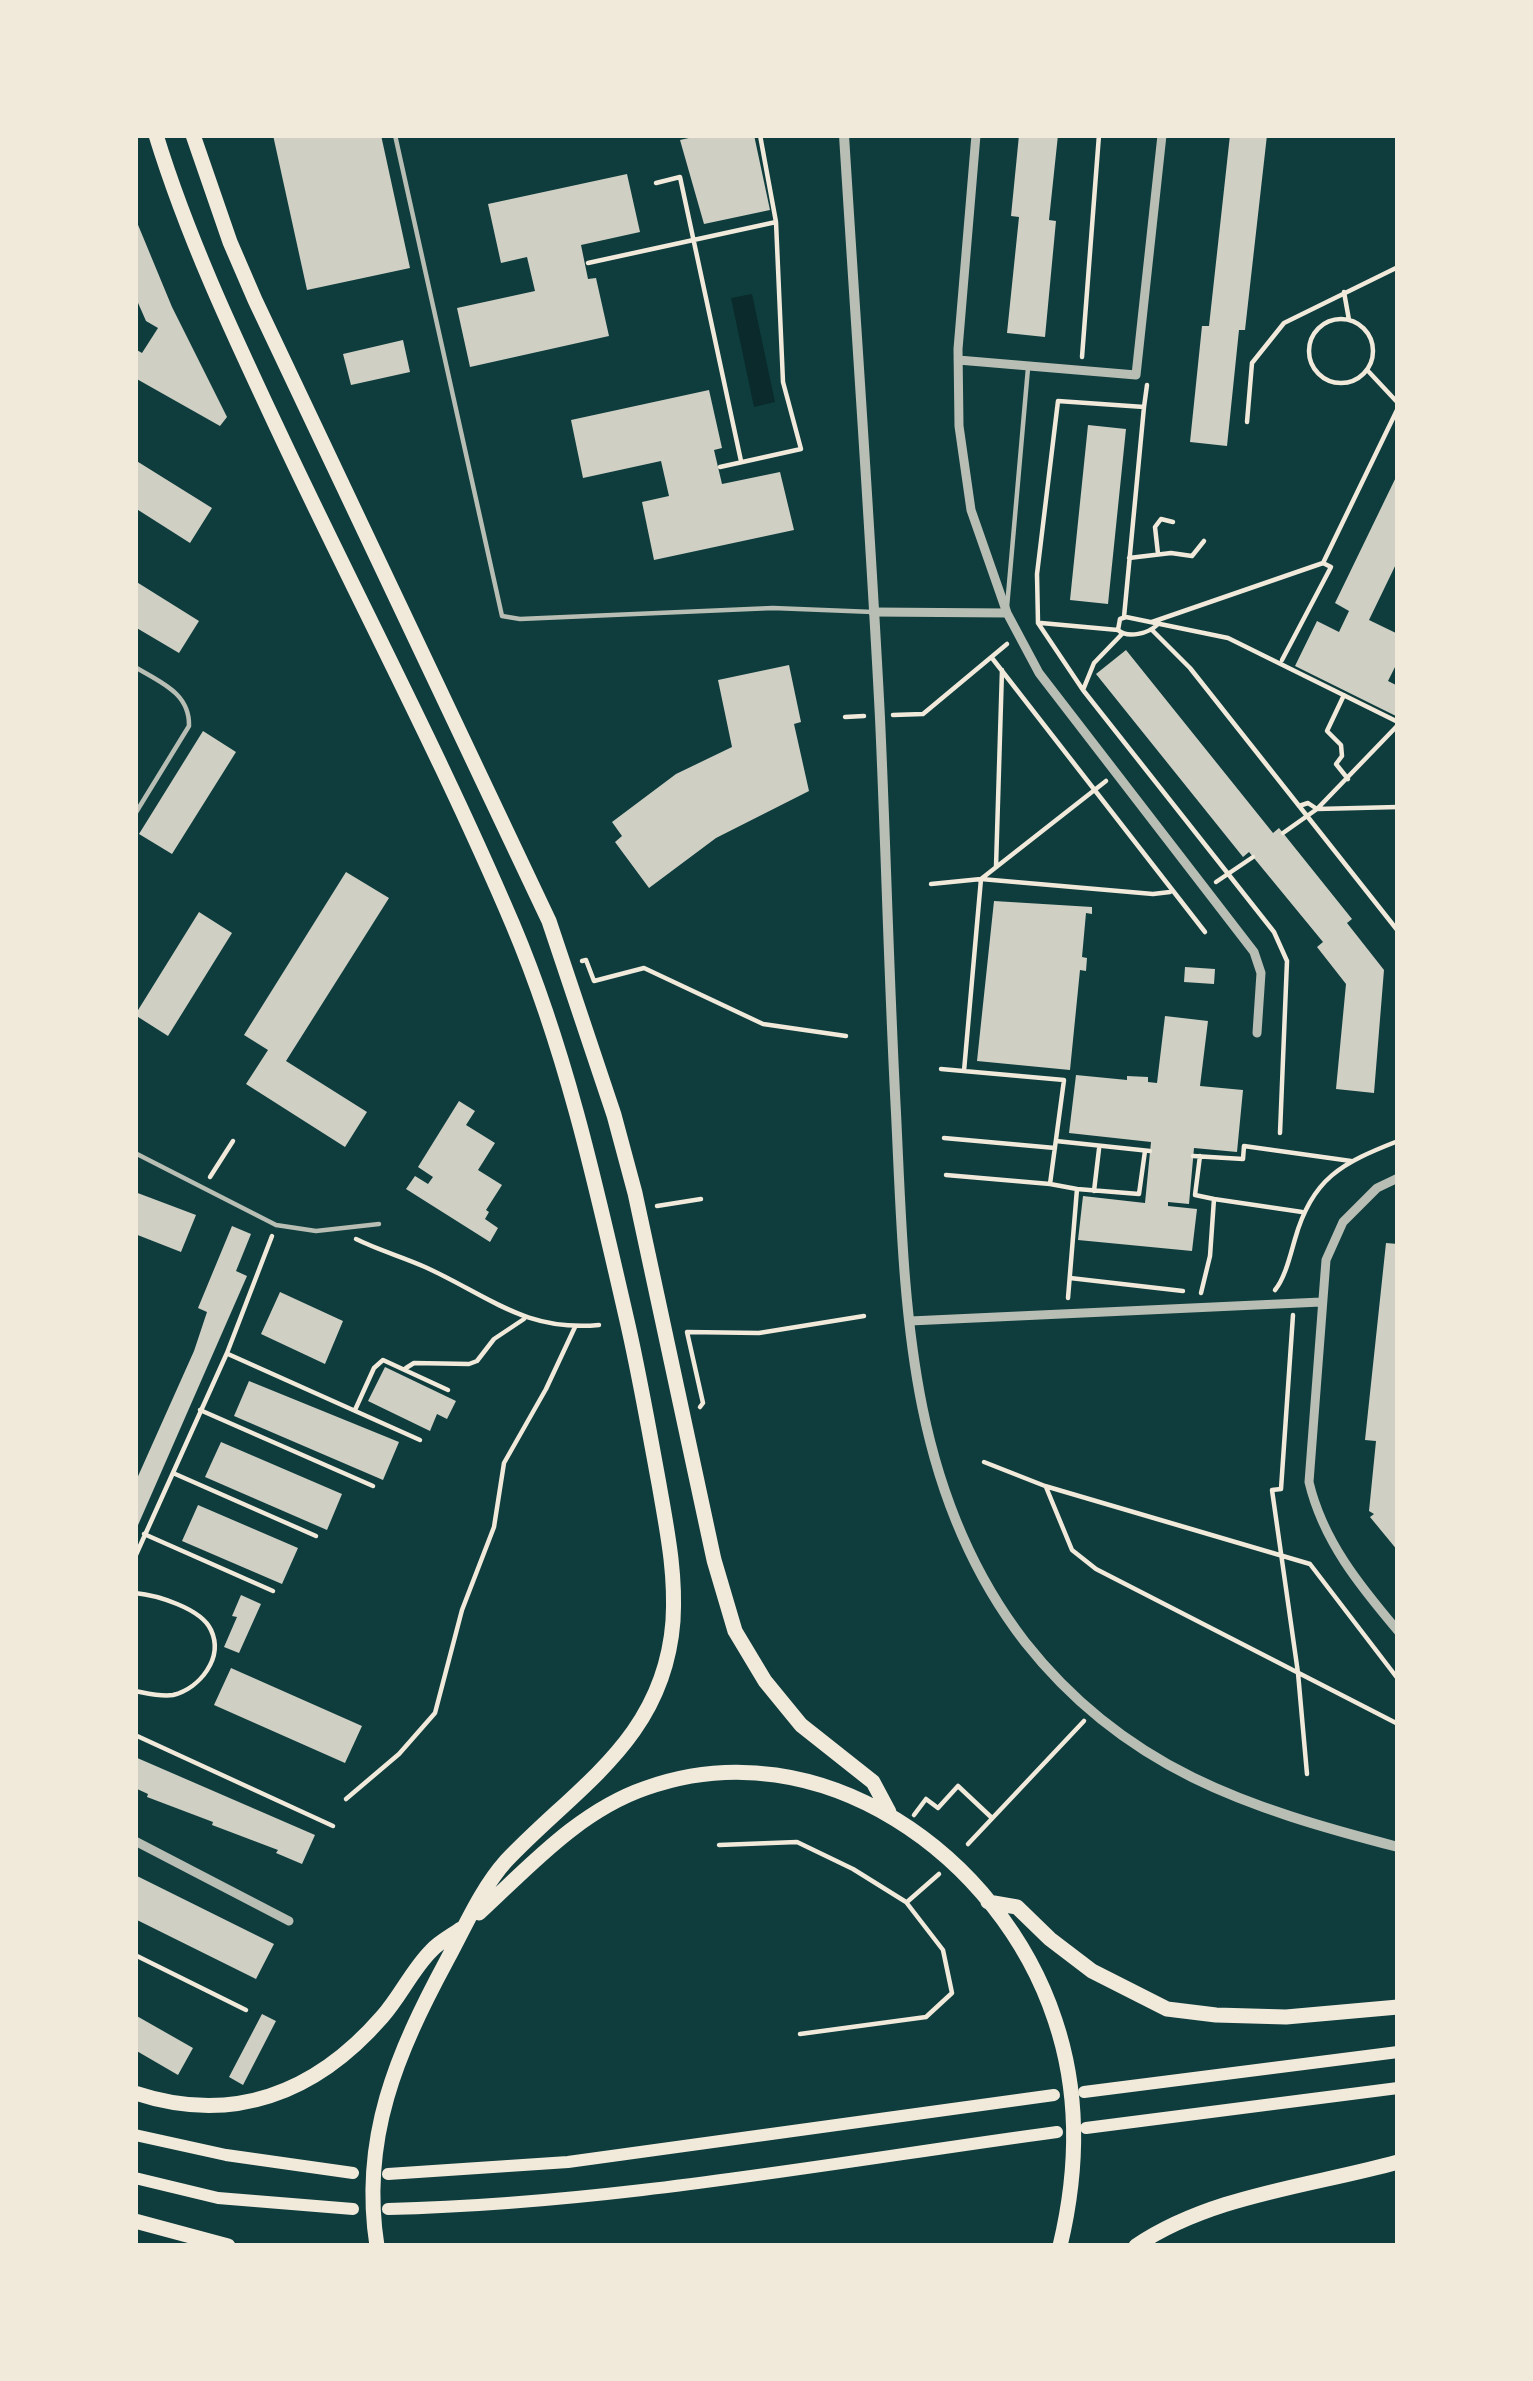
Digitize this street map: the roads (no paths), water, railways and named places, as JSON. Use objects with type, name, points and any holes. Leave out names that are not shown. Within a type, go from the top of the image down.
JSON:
[{"type":"highway","points":[[156,135],[225,318],[515,929],[580,1121],[645,1399],[675,1587],[672,1631],[654,1697],[626,1745],[503,1864],[465,1925],[402,2047],[387,2095],[374,2167],[377,2246]]},
{"type":"highway","points":[[193,135],[247,280],[549,921],[614,1115],[714,1560],[735,1631],[765,1682],[789,1711],[873,1782],[889,1812]]},
{"type":"highway","points":[[135,2093],[185,2107],[217,2108],[296,2086],[356,2044],[431,1951],[562,1836],[617,1799],[714,1773],[785,1774],[855,1795],[916,1831],[988,1902],[1037,1974],[1056,2021],[1074,2115],[1074,2167],[1060,2246]]},
{"type":"highway","points":[[988,1902],[1017,1907],[1050,1940],[1092,1971],[1167,2009],[1286,2017],[1398,2007]]},
{"type":"highway","points":[[1136,2246],[1201,2213],[1398,2166]]},
{"type":"highway","points":[[135,2221],[228,2246]]},
{"type":"main road","points":[[1084,2092],[1398,2052]]},
{"type":"main road","points":[[1086,2128],[1398,2088]]},
{"type":"main road","points":[[388,2174],[568,2162],[1054,2095]]},
{"type":"main road","points":[[388,2209],[482,2207],[579,2197],[1057,2132]]},
{"type":"main road","points":[[135,2135],[226,2155],[353,2173]]},
{"type":"main road","points":[[135,2178],[218,2198],[353,2209]]},
{"type":"street","points":[[844,135],[880,716],[901,1218],[927,1440],[968,1547],[1024,1640],[1092,1713],[1157,1760],[1238,1800],[1398,1847]]},
{"type":"street","points":[[976,135],[958,360],[959,426],[971,510],[1007,614],[1039,673],[1254,952],[1261,973],[1257,1033]]},
{"type":"street","points":[[958,360],[1136,375],[1162,135]]},
{"type":"street","points":[[873,612],[1007,614]]},
{"type":"street","points":[[1398,1178],[1377,1189],[1343,1222],[1326,1260],[1309,1482],[1331,1540],[1354,1578],[1398,1631]]},
{"type":"street","points":[[910,1322],[1321,1302]]},
{"type":"street","points":[[135,1841],[289,1921]]},
{"type":"lane","points":[[394,135],[502,616],[520,620],[772,608],[873,612]]},
{"type":"lane","points":[[1007,614],[1028,368]]},
{"type":"lane","points":[[135,667],[184,699],[189,712],[189,726],[135,814]]},
{"type":"lane","points":[[135,1153],[276,1225],[316,1231],[379,1224]]},
{"type":"water","points":[[752,294],[775,402],[754,407],[731,298]]}]
